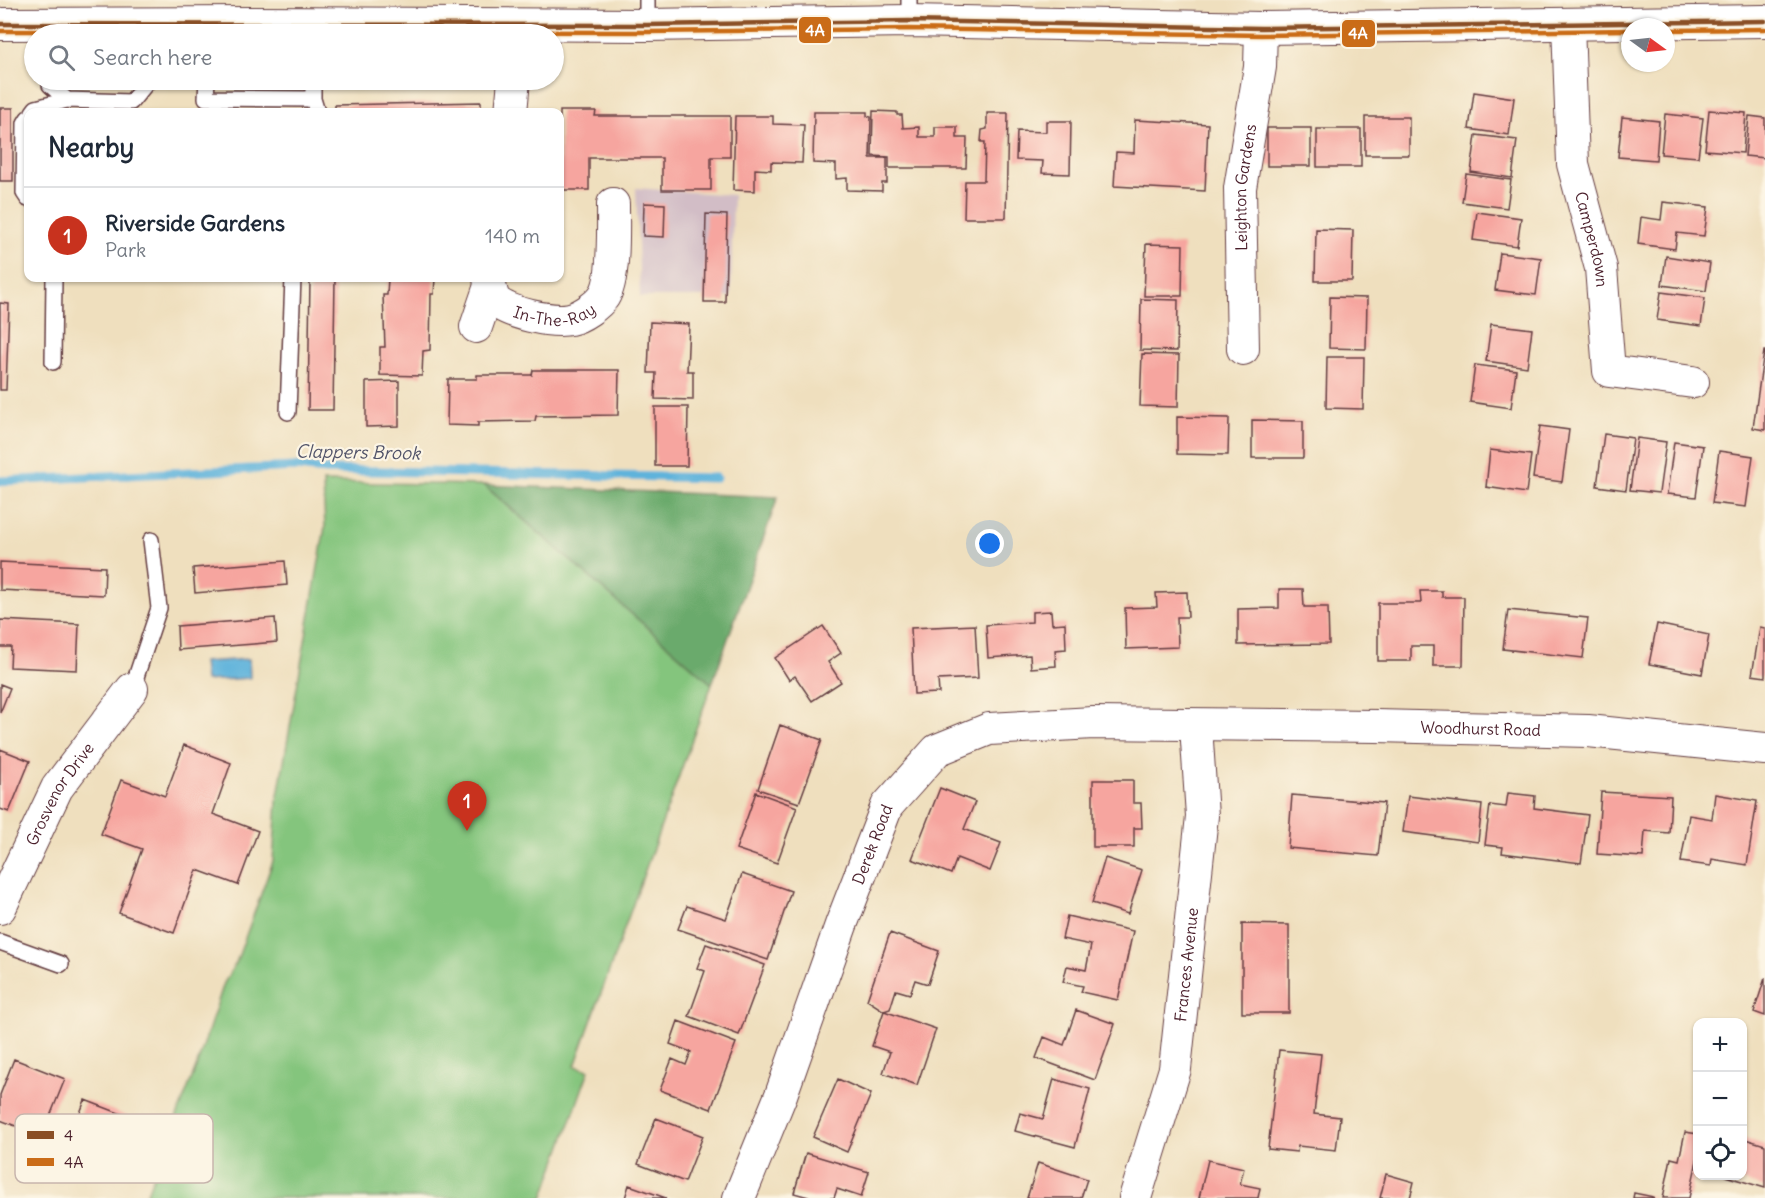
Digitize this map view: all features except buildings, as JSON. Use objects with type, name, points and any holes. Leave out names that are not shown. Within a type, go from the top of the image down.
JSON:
[{"type":"street","points":[[220,24],[254,11],[297,24]]},
{"type":"street","points":[[561,24],[647,12],[909,11],[1261,28],[1568,24],[1685,11],[1765,21]]},
{"type":"street","points":[[0,24],[24,26]]},
{"type":"street","name":"Camperdown","points":[[1568,24],[1573,164],[1601,268],[1609,370],[1693,382]]},
{"type":"street","name":"Leighton Gardens","points":[[1243,349],[1239,188],[1260,67],[1261,28]]},
{"type":"street","points":[[511,108],[513,90]]},
{"type":"street","name":"In-The-Ray","points":[[490,282],[495,300],[518,313],[557,319],[570,319],[580,315],[604,296],[608,285],[613,240],[613,204]]},
{"type":"street","name":"In-The-Ray","points":[[476,327],[490,282]]},
{"type":"street","name":"Grosvenor Drive","points":[[0,908],[57,788],[132,689]]},
{"type":"street","name":"Derek Road","points":[[739,1198],[781,1095],[841,925],[887,806],[937,750],[989,729],[1094,723],[1196,726]]},
{"type":"street","name":"Woodhurst Road","points":[[1196,726],[1376,726],[1588,731],[1765,749]]},
{"type":"street","name":"Frances Avenue","points":[[1135,1198],[1175,1070],[1202,816],[1196,726]]},
{"type":"lane","points":[[56,90],[67,100]]},
{"type":"lane","points":[[36,108],[67,100],[131,102],[141,90]]},
{"type":"lane","points":[[206,90],[206,98],[315,106],[314,90]]},
{"type":"lane","points":[[53,362],[54,282]]},
{"type":"lane","points":[[288,412],[293,282]]},
{"type":"lane","points":[[132,689],[159,608],[151,540]]},
{"type":"lane","points":[[0,942],[61,964]]},
{"type":"shaded area","points":[[636,188],[733,195],[731,297],[640,297]]},
{"type":"green space","points":[[323,482],[484,485],[712,684],[575,1066],[589,1070],[543,1198],[145,1198],[151,1183],[213,1183],[213,1114],[178,1114],[224,983],[236,963],[273,861],[277,801],[325,527]]},
{"type":"green space","points":[[484,485],[778,497],[712,684]]},
{"type":"water","points":[[249,659],[250,678],[205,681],[203,662]]},
{"type":"waterway","name":"Clappers Brook","points":[[0,481],[296,467],[326,470],[716,478]]},
{"type":"transit line","name":"4","points":[[564,25],[909,21],[1261,28],[1765,21]]},
{"type":"transit line","name":"4","points":[[0,24],[24,24]]},
{"type":"transit line","name":"4A","points":[[564,32],[909,29],[1261,35],[1621,30]]},
{"type":"transit line","name":"4A","points":[[1675,30],[1765,29]]},
{"type":"transit line","name":"4A","points":[[0,31],[24,31]]},
{"type":"place","name":"Riverside Gardens","points":[[467,831]]}]
